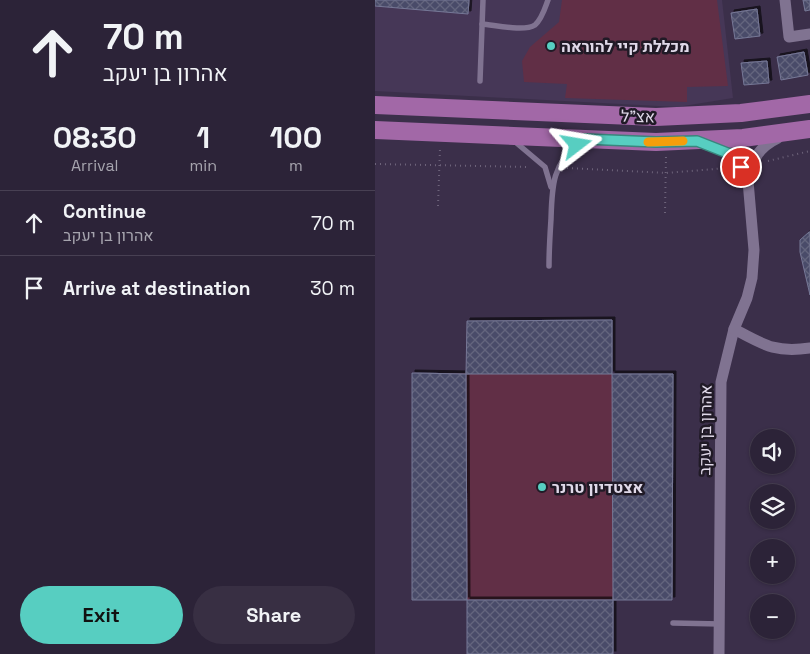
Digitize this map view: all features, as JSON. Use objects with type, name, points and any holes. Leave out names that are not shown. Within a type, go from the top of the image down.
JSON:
[{"type":"main road","name":"אצ\"ל","points":[[375,105],[656,117],[741,113],[810,104]]},
{"type":"main road","name":"אצ\"ל","points":[[375,130],[667,142],[787,133],[810,129]]},
{"type":"street","points":[[785,0],[789,37],[810,34]]},
{"type":"street","points":[[746,166],[765,144],[787,133]]},
{"type":"street","name":"אהרון בן יעקב","points":[[697,141],[730,154],[746,166],[754,250],[752,278],[747,298],[734,329],[721,382],[719,654]]},
{"type":"street","points":[[734,329],[771,348],[792,350],[810,348]]},
{"type":"lane","points":[[479,81],[483,0]]},
{"type":"lane","points":[[482,24],[523,28],[534,25],[543,15],[548,0]]},
{"type":"lane","points":[[507,135],[545,167],[551,188],[549,266]]},
{"type":"lane","points":[[551,188],[558,168],[569,151],[585,139]]},
{"type":"lane","points":[[673,623],[720,624]]},
{"type":"path","points":[[438,206],[441,133]]},
{"type":"path","points":[[665,213],[667,142]]},
{"type":"path","points":[[558,168],[666,173],[746,166],[810,151]]},
{"type":"path","points":[[375,164],[545,167]]},
{"type":"shaded area","name":"מכללת קיי להוראה","points":[[375,0],[722,0],[733,98],[677,107],[375,91]]},
{"type":"shaded area","points":[[562,0],[717,0],[728,86],[687,87],[687,102],[565,98],[567,84],[524,82],[522,61],[530,47],[559,22]]},
{"type":"shaded area","name":"אצטדיון טרנר","points":[[612,320],[612,374],[673,374],[672,600],[613,600],[467,654],[467,600],[412,600],[412,373],[466,373],[467,321]]},
{"type":"building","points":[[375,0],[469,0],[468,14],[375,6]]},
{"type":"building","points":[[803,0],[810,0],[810,10],[805,11]]},
{"type":"building","points":[[757,9],[760,36],[735,39],[731,13]]},
{"type":"building","points":[[804,52],[808,75],[781,80],[777,57]]},
{"type":"building","points":[[767,61],[769,83],[744,85],[741,63]]},
{"type":"building","points":[[809,232],[810,295],[800,252],[800,240]]},
{"type":"building","points":[[612,320],[612,374],[466,374],[467,321]]},
{"type":"building","points":[[412,373],[466,374],[467,600],[412,600]]},
{"type":"building","points":[[612,374],[673,374],[672,600],[613,600]]},
{"type":"building","points":[[467,600],[613,600],[613,654],[467,654]]},
{"type":"slow traffic","points":[[648,142],[683,141]]},
{"type":"place","name":"מכללת קיי להוראה","points":[[551,46]]},
{"type":"place","name":"אצטדיון טרנר","points":[[542,487]]},
{"type":"route","points":[[577,145],[585,139],[656,142],[697,141],[730,154],[741,167]]}]
